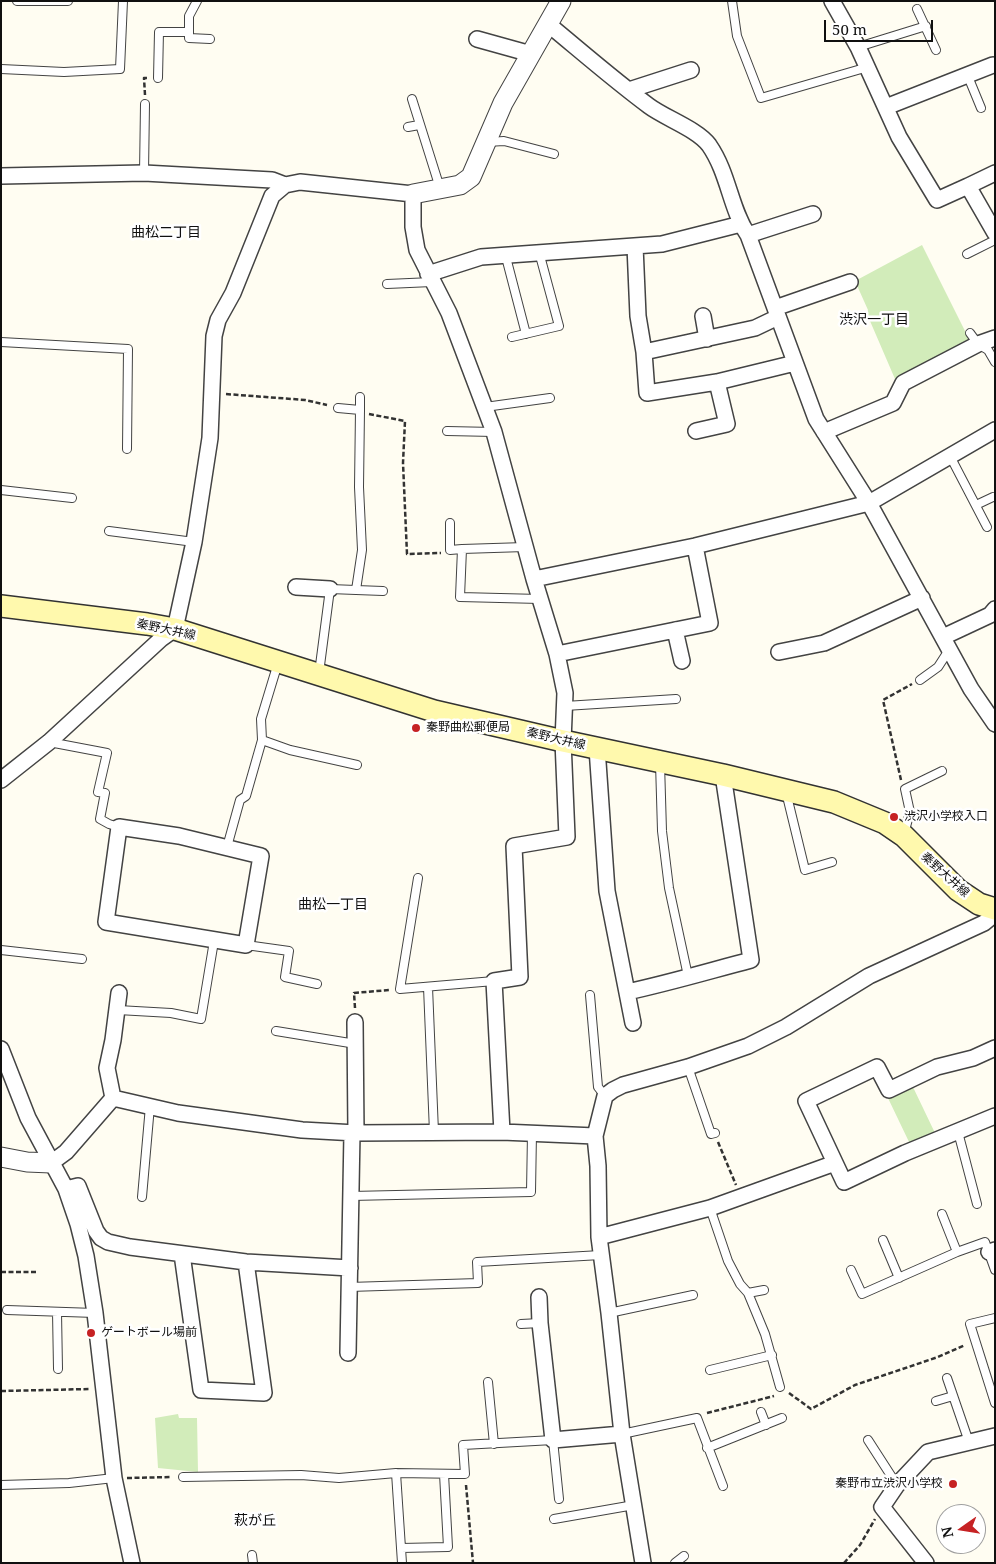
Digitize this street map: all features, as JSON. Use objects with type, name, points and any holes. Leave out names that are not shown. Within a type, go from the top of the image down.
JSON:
[{"type":"main road","name":"秦野大井線","points":[[1,606],[175,629],[434,711],[723,775],[834,802],[885,823],[904,836],[958,890],[978,904],[995,908]]},
{"type":"street","points":[[1,780],[50,742],[161,639],[175,629],[194,542],[210,438],[214,336],[218,320],[233,293],[272,196],[285,185],[300,182],[412,194],[460,184],[471,177],[503,103],[560,1]]},
{"type":"street","points":[[832,1],[868,67],[899,137],[937,200],[995,173]]},
{"type":"street","points":[[548,24],[650,107],[683,125],[707,143],[726,176],[816,419],[870,503],[971,689],[995,724]]},
{"type":"street","points":[[477,39],[531,54]]},
{"type":"street","points":[[886,107],[992,65]]},
{"type":"street","points":[[629,90],[691,70]]},
{"type":"street","points":[[1,176],[144,172],[272,180],[285,185]]},
{"type":"street","points":[[968,186],[995,233]]},
{"type":"street","points":[[412,194],[413,227],[417,250],[449,313],[494,432],[534,579],[557,654],[565,693],[566,706],[563,741],[566,837],[514,846],[520,977],[494,981],[502,1132]]},
{"type":"street","points":[[430,278],[481,257],[662,244],[813,214]]},
{"type":"street","points":[[635,246],[638,316],[648,393],[717,382],[795,363]]},
{"type":"street","points":[[644,352],[755,328],[776,312],[850,282]]},
{"type":"street","points":[[703,316],[707,339]]},
{"type":"street","points":[[824,432],[893,403],[903,383],[931,375],[974,339],[995,338]]},
{"type":"street","points":[[696,431],[727,424],[717,382]]},
{"type":"street","points":[[534,579],[695,546],[870,503],[995,430]]},
{"type":"street","points":[[557,654],[710,623],[695,546]]},
{"type":"street","points":[[296,587],[330,589]]},
{"type":"street","points":[[780,652],[824,643],[922,598]]},
{"type":"street","points":[[946,644],[990,616],[995,608]]},
{"type":"street","points":[[675,630],[682,661]]},
{"type":"street","points":[[597,748],[607,891],[633,1023]]},
{"type":"street","points":[[627,992],[750,960],[723,775]]},
{"type":"street","points":[[119,826],[179,836],[261,856],[246,945],[106,922],[119,826]]},
{"type":"street","points":[[643,1563],[622,1434],[599,1237],[598,1166],[595,1136],[605,1096],[623,1085],[688,1067],[748,1046],[786,1027],[869,976],[984,924],[995,914]]},
{"type":"street","points":[[112,1098],[106,1068],[113,1040],[119,992]]},
{"type":"street","points":[[348,1353],[355,1022]]},
{"type":"street","points":[[995,1048],[973,1058],[937,1068],[889,1090],[877,1067],[806,1102],[844,1182],[906,1153],[995,1116]]},
{"type":"street","points":[[1,1051],[28,1118],[66,1189],[78,1224],[95,1314],[103,1389],[132,1563]]},
{"type":"street","points":[[112,1098],[178,1113],[302,1130],[354,1133],[532,1132],[595,1136]]},
{"type":"street","points":[[1,1157],[27,1162],[52,1163],[66,1152],[112,1098]]},
{"type":"street","points":[[599,1237],[742,1198],[835,1163]]},
{"type":"street","points":[[66,1189],[78,1186],[96,1231],[101,1238],[108,1242],[246,1262],[350,1268]]},
{"type":"street","points":[[182,1254],[201,1390],[264,1393],[246,1262]]},
{"type":"street","points":[[539,1297],[540,1323],[553,1440],[622,1434]]},
{"type":"street","points":[[926,1563],[882,1507],[897,1485],[928,1452],[995,1436]]},
{"type":"lane","points":[[17,1],[68,1]]},
{"type":"lane","points":[[1,69],[64,72],[120,70],[123,1]]},
{"type":"lane","points":[[197,1],[189,16],[189,38],[210,39]]},
{"type":"lane","points":[[732,1],[737,36],[761,98],[868,67]]},
{"type":"lane","points":[[917,8],[936,50]]},
{"type":"lane","points":[[858,47],[926,26]]},
{"type":"lane","points":[[158,78],[159,32],[189,32]]},
{"type":"lane","points":[[968,74],[982,108]]},
{"type":"lane","points":[[412,99],[441,189]]},
{"type":"lane","points":[[144,172],[145,104]]},
{"type":"lane","points":[[408,127],[419,125]]},
{"type":"lane","points":[[487,142],[504,141],[554,154]]},
{"type":"lane","points":[[967,254],[995,240]]},
{"type":"lane","points":[[512,337],[558,326],[539,252]]},
{"type":"lane","points":[[501,255],[507,261],[526,334]]},
{"type":"lane","points":[[387,284],[430,278]]},
{"type":"lane","points":[[974,339],[988,350],[995,362]]},
{"type":"lane","points":[[1,342],[128,348],[127,449]]},
{"type":"lane","points":[[356,590],[362,550],[359,487],[360,398]]},
{"type":"lane","points":[[485,408],[550,398]]},
{"type":"lane","points":[[338,408],[360,412]]},
{"type":"lane","points":[[447,431],[494,432]]},
{"type":"lane","points":[[950,456],[987,527]]},
{"type":"lane","points":[[1,490],[72,498]]},
{"type":"lane","points":[[976,505],[993,497]]},
{"type":"lane","points":[[450,523],[450,550],[525,547]]},
{"type":"lane","points":[[109,532],[194,542]]},
{"type":"lane","points":[[461,608],[462,549]]},
{"type":"lane","points":[[319,676],[324,649],[330,589],[383,591]]},
{"type":"lane","points":[[460,598],[540,599]]},
{"type":"lane","points":[[920,680],[938,666],[946,644]]},
{"type":"lane","points":[[227,847],[240,800],[246,796],[262,740],[261,719],[279,663]]},
{"type":"lane","points":[[566,706],[676,699]]},
{"type":"lane","points":[[262,740],[290,750],[356,765]]},
{"type":"lane","points":[[50,742],[107,753],[98,792],[105,794],[100,819],[109,824],[119,826]]},
{"type":"lane","points":[[660,762],[662,831],[667,878],[688,976]]},
{"type":"lane","points":[[904,836],[910,812],[905,789],[942,771]]},
{"type":"lane","points":[[786,790],[805,870],[832,862]]},
{"type":"lane","points":[[418,878],[400,990],[494,981]]},
{"type":"lane","points":[[118,1010],[171,1013],[201,1019],[214,941]]},
{"type":"lane","points":[[246,945],[299,953]]},
{"type":"lane","points":[[1,950],[82,959]]},
{"type":"lane","points":[[289,951],[285,977],[318,984]]},
{"type":"lane","points":[[428,987],[434,1132]]},
{"type":"lane","points":[[590,995],[598,1087],[605,1096]]},
{"type":"lane","points":[[276,1031],[356,1044]]},
{"type":"lane","points":[[688,1067],[711,1134],[714,1133]]},
{"type":"lane","points":[[142,1197],[150,1106]]},
{"type":"lane","points":[[351,1196],[531,1192],[532,1132]]},
{"type":"lane","points":[[958,1132],[977,1204]]},
{"type":"lane","points":[[710,1208],[728,1261],[740,1284],[748,1293],[765,1334],[780,1387]]},
{"type":"lane","points":[[942,1214],[957,1252]]},
{"type":"lane","points":[[883,1240],[899,1278]]},
{"type":"lane","points":[[851,1270],[862,1294],[957,1252],[985,1242],[992,1251],[995,1270]]},
{"type":"lane","points":[[349,1287],[478,1283],[477,1262],[601,1255]]},
{"type":"lane","points":[[748,1293],[764,1290]]},
{"type":"lane","points":[[609,1313],[693,1295]]},
{"type":"lane","points":[[7,1310],[95,1314]]},
{"type":"lane","points":[[57,1312],[58,1369]]},
{"type":"lane","points":[[995,1318],[970,1324],[995,1403]]},
{"type":"lane","points":[[521,1324],[540,1323]]},
{"type":"lane","points":[[710,1370],[772,1355]]},
{"type":"lane","points":[[947,1378],[969,1442]]},
{"type":"lane","points":[[488,1382],[494,1444]]},
{"type":"lane","points":[[936,1402],[953,1396]]},
{"type":"lane","points":[[761,1412],[766,1425]]},
{"type":"lane","points":[[622,1434],[697,1418],[724,1486]]},
{"type":"lane","points":[[708,1448],[782,1418]]},
{"type":"lane","points":[[183,1477],[301,1475],[339,1478],[396,1473],[465,1474],[463,1445],[553,1440],[559,1500]]},
{"type":"lane","points":[[868,1440],[897,1485]]},
{"type":"lane","points":[[396,1473],[402,1563]]},
{"type":"lane","points":[[401,1548],[448,1547],[444,1474]]},
{"type":"lane","points":[[1,1485],[69,1483],[118,1478]]},
{"type":"lane","points":[[554,1520],[634,1505]]},
{"type":"lane","points":[[675,1563],[684,1556]]},
{"type":"path","points":[[145,104],[144,78],[158,78]]},
{"type":"path","points":[[212,393],[305,400],[338,408]]},
{"type":"path","points":[[360,412],[405,421],[403,463],[407,554],[445,552],[450,550]]},
{"type":"path","points":[[905,789],[902,784],[883,700],[920,680]]},
{"type":"path","points":[[355,1022],[354,993],[400,990]]},
{"type":"path","points":[[714,1133],[742,1198]]},
{"type":"path","points":[[1,1272],[38,1272]]},
{"type":"path","points":[[811,1409],[855,1385],[938,1357],[974,1341]]},
{"type":"path","points":[[1,1391],[103,1389]]},
{"type":"path","points":[[465,1474],[474,1563]]},
{"type":"path","points":[[118,1478],[183,1477]]},
{"type":"path","points":[[844,1563],[860,1545],[882,1507]]},
{"type":"green space","points":[[922,245],[969,339],[967,344],[895,379],[855,281]]},
{"type":"green space","points":[[912,1085],[935,1133],[910,1144],[887,1096]]},
{"type":"green space","points":[[178,1414],[179,1418],[197,1418],[198,1472],[158,1468],[155,1418]]},
{"type":"place","name":"秦野曲松郵便局","points":[[416,728]]},
{"type":"place","name":"渋沢小学校入口","points":[[894,817]]},
{"type":"place","name":"ゲートボール場前","points":[[91,1333]]},
{"type":"place","name":"秦野市立渋沢小学校","points":[[953,1484]]},
{"type":"district","name":"曲松二丁目","points":[[166,233]]},
{"type":"district","name":"渋沢一丁目","points":[[874,320]]},
{"type":"district","name":"曲松一丁目","points":[[333,905]]},
{"type":"district","name":"萩が丘","points":[[255,1521]]}]
